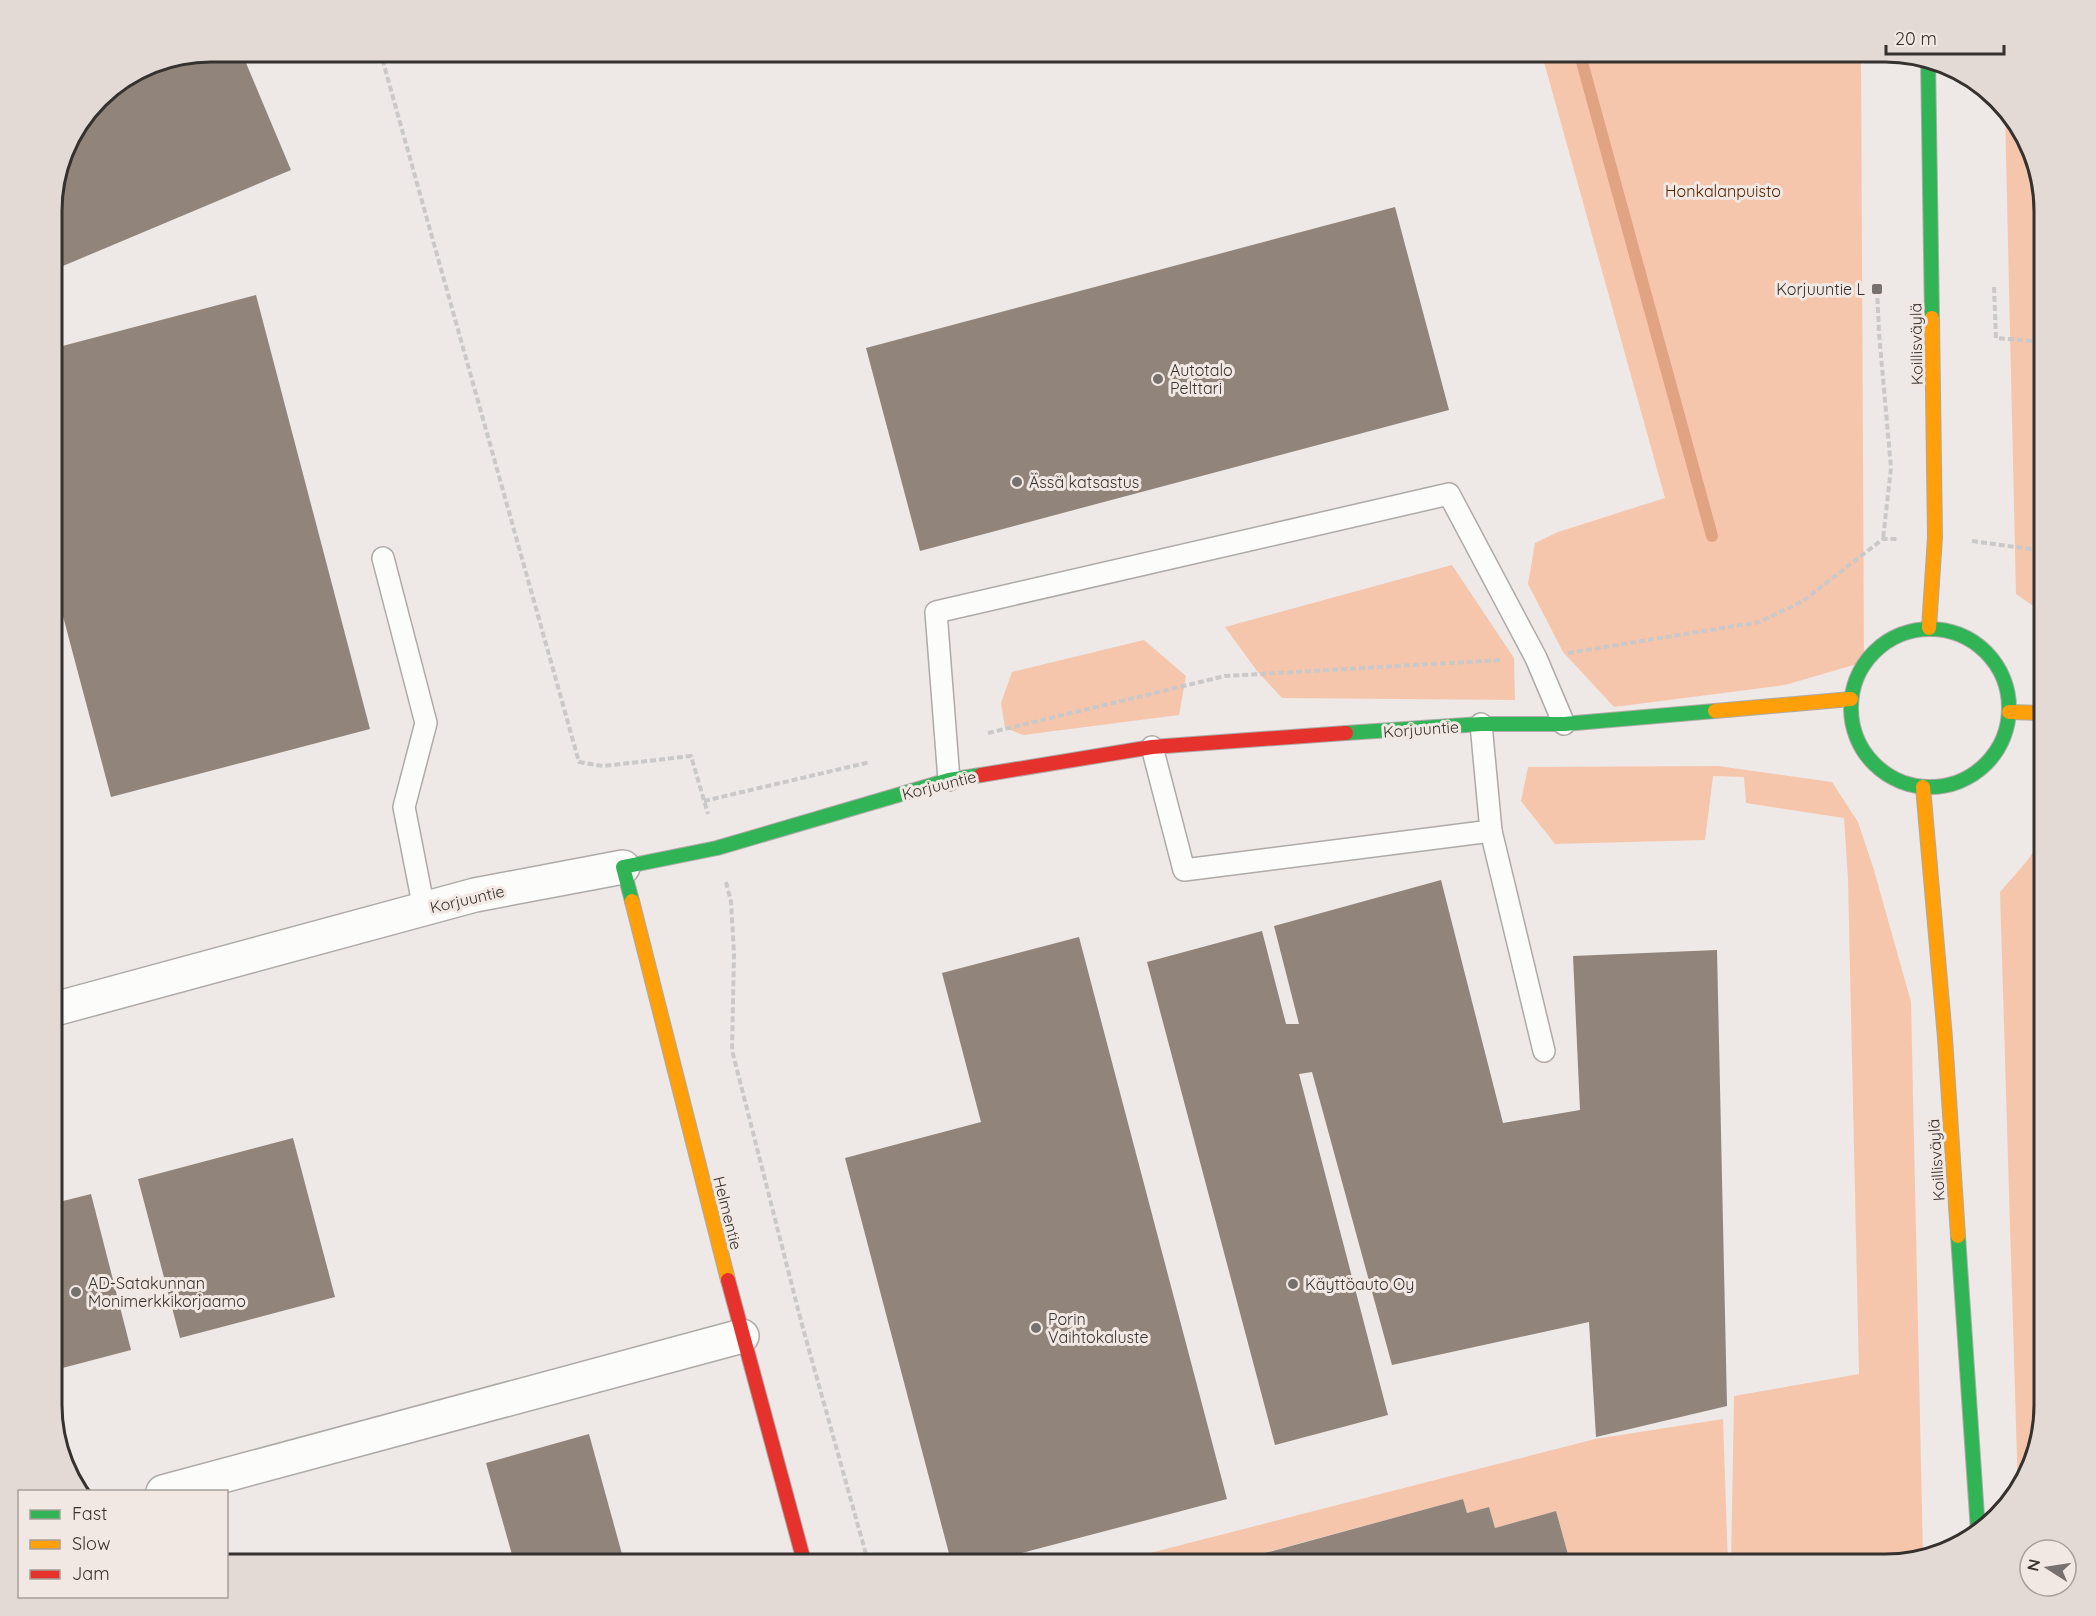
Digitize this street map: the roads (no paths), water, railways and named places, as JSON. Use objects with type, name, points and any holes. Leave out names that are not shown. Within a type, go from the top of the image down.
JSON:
[{"type":"street","name":"Koillisväylä","points":[[1928,68],[1935,537],[1929,628]]},
{"type":"street","points":[[1929,628],[1955,632],[1978,644],[1996,663],[2007,686],[2009,712],[2004,737],[1991,759],[1972,776],[1948,785],[1923,787],[1899,781],[1877,768],[1861,748],[1852,725],[1851,699],[1857,677],[1868,657],[1886,642],[1906,632],[1929,628]]},
{"type":"street","name":"Korjuuntie","points":[[62,1007],[476,895],[717,848],[949,780],[1152,747],[1480,724],[1564,724],[1851,699]]},
{"type":"street","points":[[2009,712],[2034,712]]},
{"type":"street","name":"Koillisväylä","points":[[1923,787],[1945,1038],[1977,1523]]},
{"type":"street","name":"Helmentie","points":[[623,867],[742,1336],[802,1554]]},
{"type":"street","points":[[167,1490],[742,1336]]},
{"type":"lane","points":[[949,780],[936,612],[1449,494],[1536,658],[1564,724]]},
{"type":"lane","points":[[383,558],[426,723],[404,807],[424,909]]},
{"type":"lane","points":[[1480,724],[1491,831],[1544,1051]]},
{"type":"lane","points":[[1152,747],[1184,870],[1491,831]]},
{"type":"waterway","points":[[1582,62],[1712,536]]},
{"type":"place","name":"Korjuuntie L","points":[[1877,289]]},
{"type":"place","name":"Autotalo Pelttari","points":[[1158,379]]},
{"type":"place","name":"Ässä katsastus","points":[[1017,482]]},
{"type":"place","name":"Käyttöauto Oy","points":[[1293,1284]]},
{"type":"place","name":"AD-Satakunnan Monimerkkikorjaamo","points":[[76,1292]]},
{"type":"place","name":"Porin Vaihtokaluste","points":[[1036,1328]]},
{"type":"park label","name":"Honkalanpuisto","points":[[1723,191]]}]
